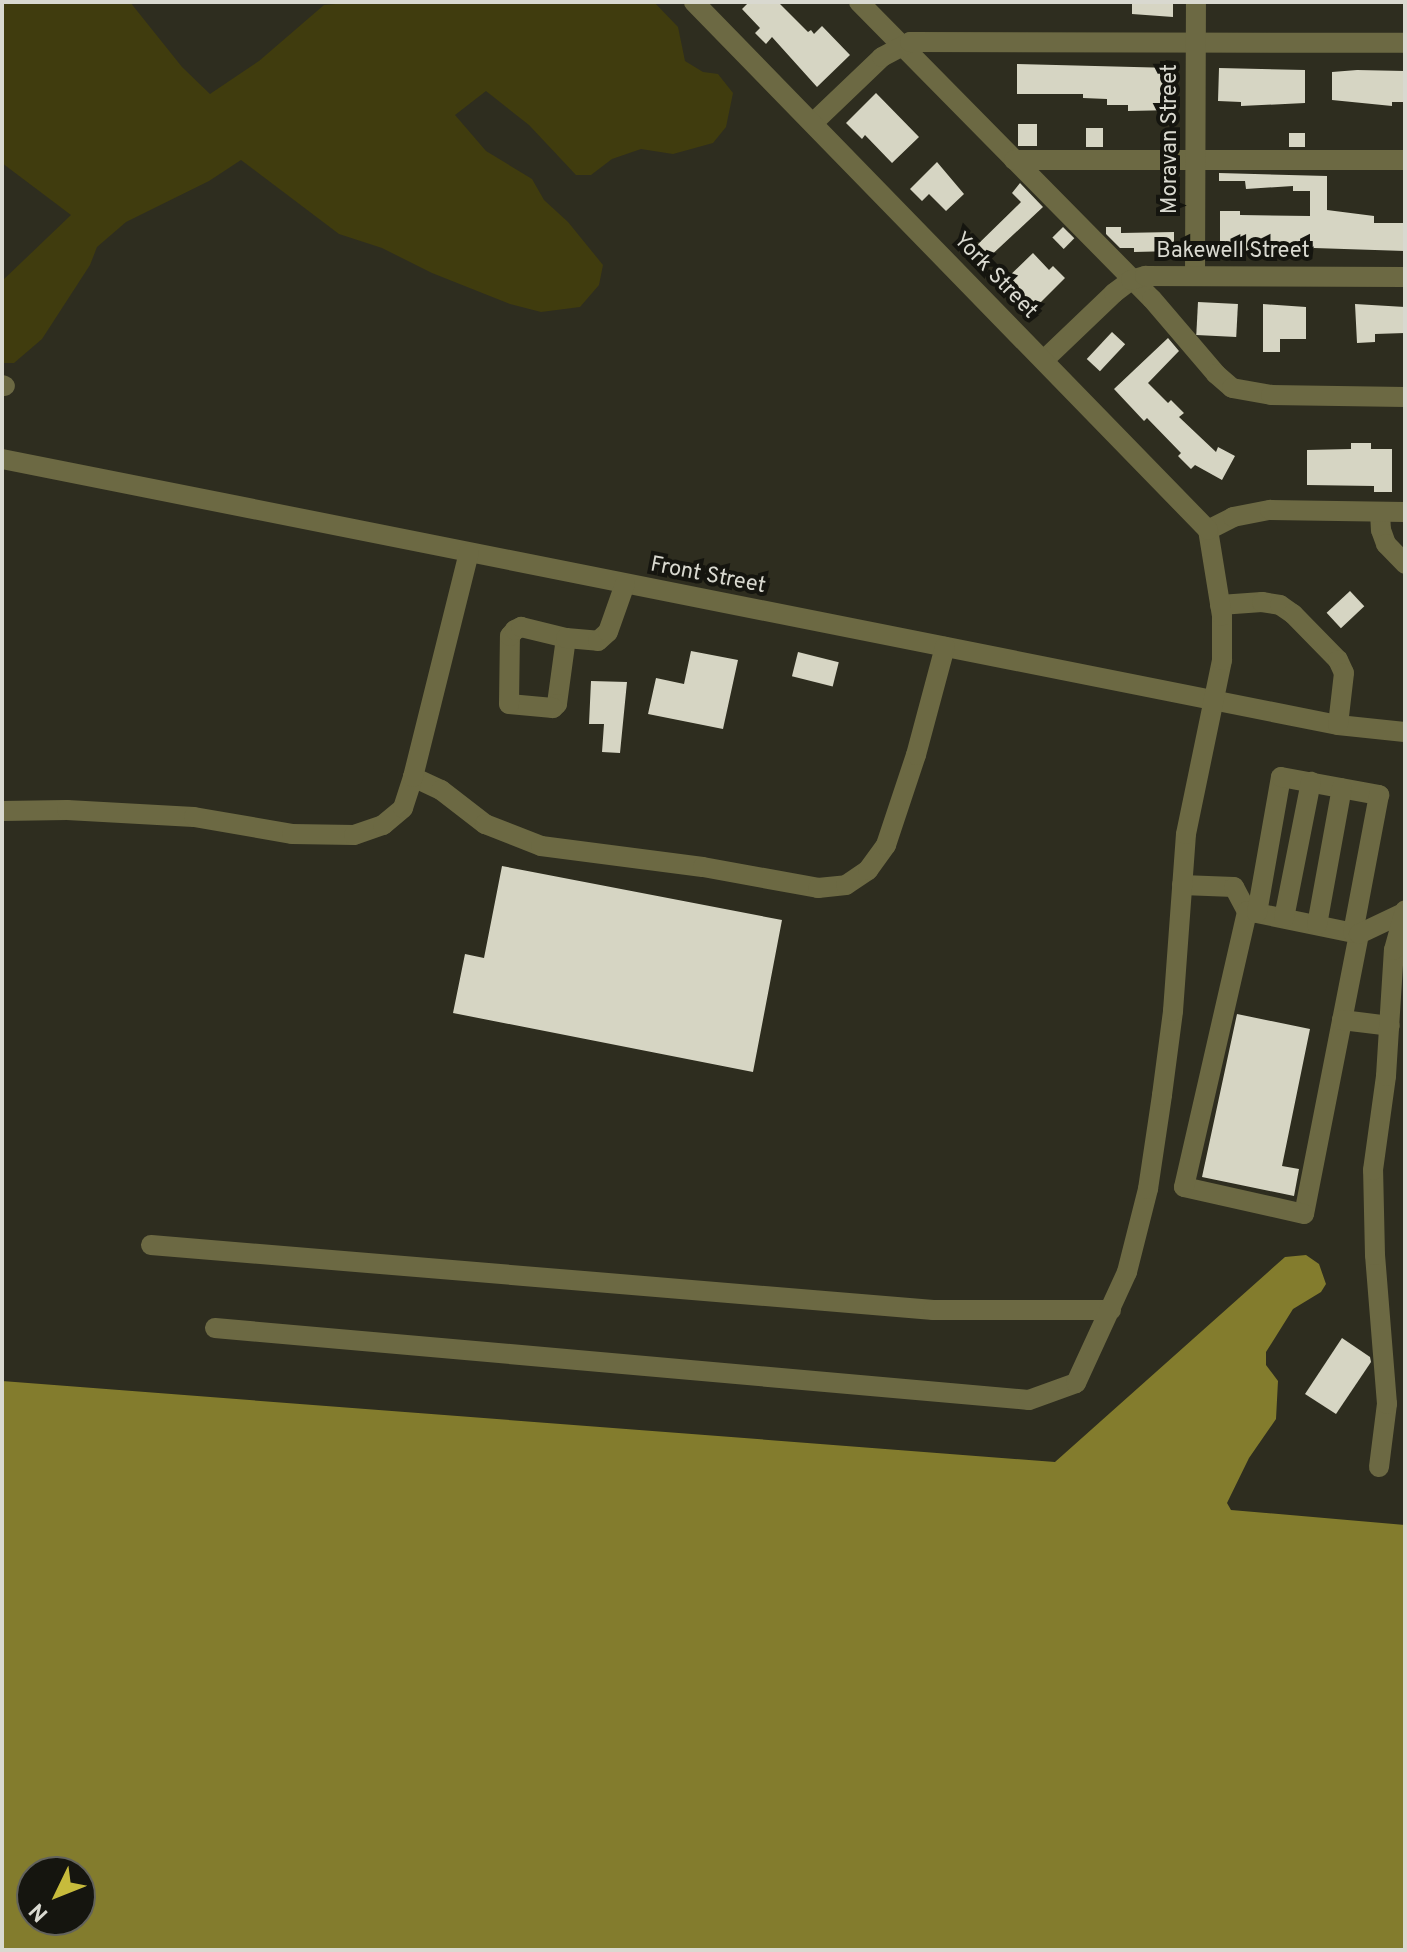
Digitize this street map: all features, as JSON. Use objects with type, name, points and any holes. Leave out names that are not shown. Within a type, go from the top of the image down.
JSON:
[{"type":"street","name":"York Street","points":[[694,2],[1208,530]]},
{"type":"street","points":[[859,2],[1131,280],[1232,388],[1271,395],[1405,397]]},
{"type":"street","name":"Moravan Street","points":[[1195,276],[1196,2]]},
{"type":"street","points":[[813,123],[882,57],[902,45],[932,40],[1405,43]]},
{"type":"street","points":[[1014,160],[1195,157],[1405,160]]},
{"type":"street","name":"Bakewell Street","points":[[1044,360],[1131,280],[1195,276],[1405,277]]},
{"type":"street","name":"Front Street","points":[[2,459],[1338,725],[1405,732]]},
{"type":"street","points":[[215,1328],[1029,1400],[1076,1383],[1111,1310],[1136,1243],[1148,1189],[1173,1011],[1182,885],[1200,758],[1217,701],[1222,660],[1220,605],[1208,530],[1233,517],[1270,510],[1405,512]]},
{"type":"street","points":[[1380,512],[1386,544],[1405,564]]},
{"type":"street","points":[[2,811],[67,810],[194,817],[292,834],[354,835],[383,825],[403,808],[413,777],[469,553]]},
{"type":"street","points":[[566,638],[598,641],[604,637],[625,584]]},
{"type":"street","points":[[1220,605],[1262,602],[1280,605],[1293,614],[1338,660],[1344,673],[1338,725]]},
{"type":"street","points":[[413,777],[441,790],[485,824],[541,846],[703,867],[818,888],[846,885],[868,870],[886,845],[916,755],[945,647]]},
{"type":"street","points":[[1281,777],[1342,788],[1379,795],[1342,1020],[1304,1214],[1184,1187],[1252,912],[1281,777]]},
{"type":"street","points":[[1284,918],[1311,782]]},
{"type":"street","points":[[1317,925],[1342,788]]},
{"type":"street","points":[[1182,885],[1234,887],[1252,912],[1356,933],[1404,911]]},
{"type":"street","points":[[1379,1467],[1387,1404],[1375,1255],[1373,1170],[1390,1026],[1394,950],[1404,911]]},
{"type":"street","points":[[1342,1020],[1390,1026]]},
{"type":"street","points":[[151,1245],[933,1310],[1111,1310]]},
{"type":"shaded area","points":[[2,2],[130,2],[182,67],[210,94],[259,61],[324,5],[359,2],[654,2],[678,27],[685,61],[703,72],[718,74],[733,93],[726,127],[713,143],[673,154],[641,149],[612,159],[591,175],[576,175],[529,125],[486,91],[455,115],[486,151],[532,179],[544,200],[568,222],[603,265],[599,285],[580,307],[541,312],[510,304],[432,273],[382,248],[339,234],[241,160],[209,181],[126,222],[97,247],[90,265],[42,339],[14,363],[2,363],[2,281],[71,215],[2,163]]},
{"type":"shaded area","points":[[1306,1255],[1319,1264],[1326,1284],[1321,1292],[1293,1309],[1266,1352],[1266,1365],[1278,1381],[1276,1419],[1249,1458],[1227,1503],[1231,1510],[1405,1525],[1405,1950],[2,1950],[2,1381],[1055,1462],[1285,1257]]},
{"type":"building","points":[[749,2],[778,2],[808,32],[811,30],[814,34],[822,26],[850,55],[817,87],[772,37],[766,44],[755,33],[760,28],[742,9]]},
{"type":"building","points":[[1132,2],[1173,2],[1173,17],[1132,14]]},
{"type":"building","points":[[1017,64],[1173,68],[1174,110],[1128,111],[1128,105],[1107,105],[1107,99],[1083,98],[1083,94],[1017,94]]},
{"type":"building","points":[[1219,68],[1305,70],[1305,103],[1241,106],[1241,102],[1218,101]]},
{"type":"building","points":[[1405,71],[1405,102],[1392,102],[1392,106],[1332,100],[1332,72]]},
{"type":"building","points":[[876,93],[919,137],[892,163],[865,135],[862,139],[846,123]]},
{"type":"building","points":[[1018,124],[1037,124],[1037,146],[1018,146]]},
{"type":"building","points":[[1086,128],[1103,128],[1103,147],[1086,147]]},
{"type":"building","points":[[1289,133],[1305,133],[1305,147],[1289,147]]},
{"type":"building","points":[[937,162],[964,194],[946,211],[929,194],[922,201],[910,189]]},
{"type":"building","points":[[1219,173],[1327,176],[1327,210],[1374,216],[1374,223],[1405,223],[1405,251],[1314,248],[1306,252],[1288,252],[1288,248],[1243,252],[1243,247],[1220,247],[1220,211],[1240,211],[1240,215],[1310,216],[1310,191],[1293,191],[1293,186],[1246,189],[1245,181],[1219,181]]},
{"type":"building","points":[[1020,183],[1043,207],[985,261],[973,249],[1021,202],[1012,193]]},
{"type":"building","points":[[1063,227],[1074,238],[1064,249],[1052,238]]},
{"type":"building","points":[[1106,227],[1121,227],[1121,233],[1174,232],[1174,251],[1134,252],[1134,248],[1120,248],[1106,234]]},
{"type":"building","points":[[1033,253],[1049,270],[1053,266],[1065,278],[1035,308],[1005,280]]},
{"type":"building","points":[[1198,302],[1238,304],[1236,337],[1196,335]]},
{"type":"building","points":[[1263,304],[1306,307],[1306,339],[1280,339],[1280,352],[1263,352]]},
{"type":"building","points":[[1355,304],[1405,307],[1405,333],[1375,334],[1375,342],[1357,343]]},
{"type":"building","points":[[1112,332],[1125,344],[1100,371],[1087,359]]},
{"type":"building","points":[[1168,338],[1179,351],[1148,383],[1168,403],[1171,400],[1184,413],[1179,417],[1216,452],[1218,447],[1235,456],[1222,480],[1195,465],[1191,469],[1178,456],[1181,453],[1147,418],[1144,421],[1114,389]]},
{"type":"building","points":[[1351,443],[1371,443],[1371,449],[1392,449],[1392,492],[1374,492],[1374,486],[1307,485],[1307,450],[1351,449]]},
{"type":"building","points":[[1350,591],[1364,606],[1341,628],[1327,613]]},
{"type":"building","points":[[691,651],[738,660],[723,729],[648,714],[656,678],[684,684]]},
{"type":"building","points":[[798,652],[839,662],[833,686],[792,676]]},
{"type":"building","points":[[591,681],[627,682],[620,753],[602,752],[604,724],[589,724]]},
{"type":"building","points":[[502,866],[782,920],[753,1072],[453,1013],[465,954],[484,958]]},
{"type":"building","points":[[1237,1014],[1310,1029],[1282,1166],[1299,1169],[1294,1196],[1202,1177]]},
{"type":"building","points":[[1342,1338],[1370,1357],[1371,1362],[1336,1414],[1305,1394]]}]
